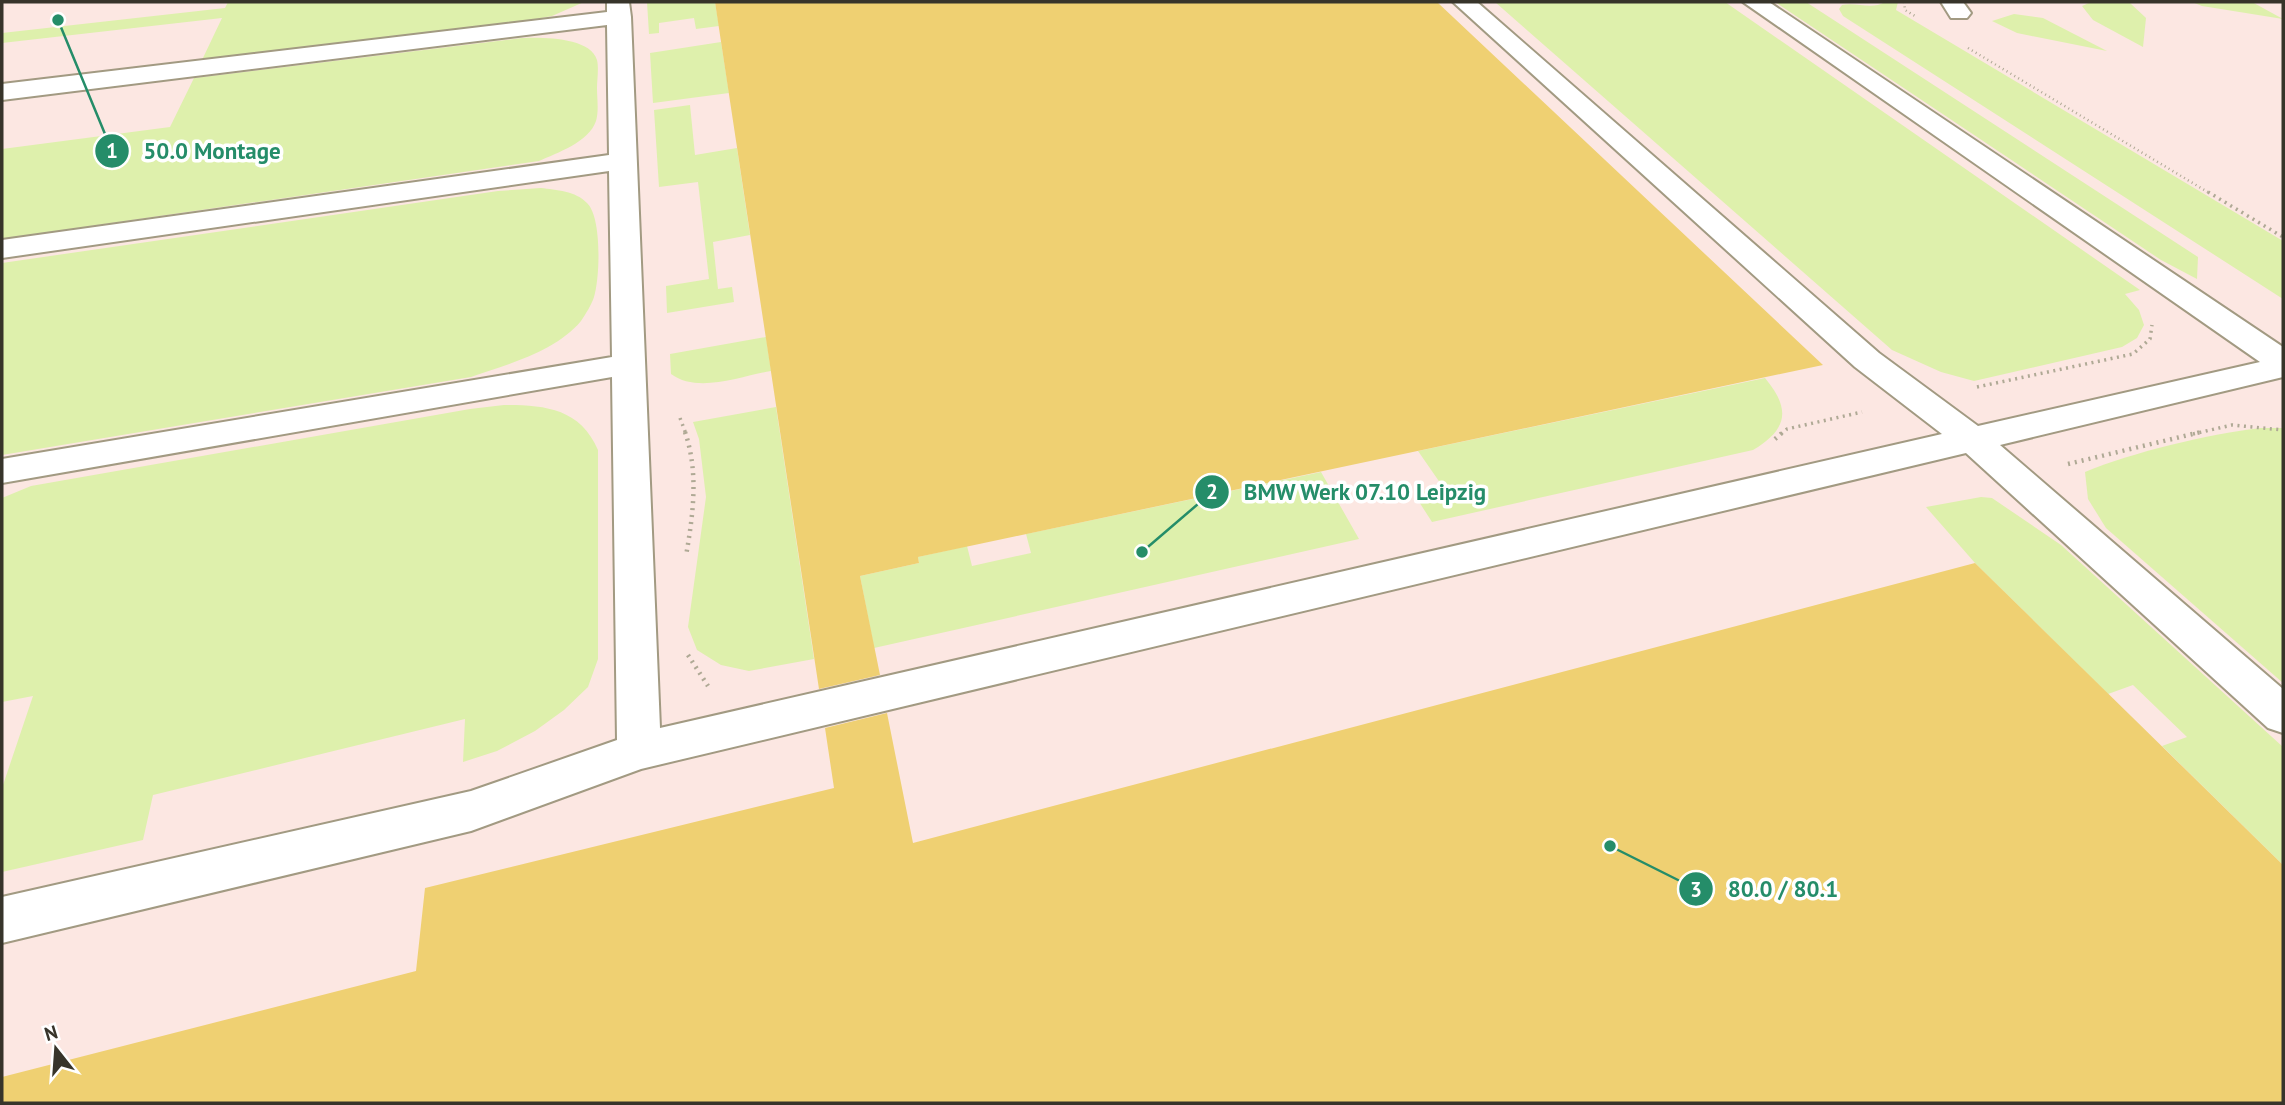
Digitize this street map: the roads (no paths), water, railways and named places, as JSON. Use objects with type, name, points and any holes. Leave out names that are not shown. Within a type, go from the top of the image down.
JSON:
[{"type":"lane","points":[[1464,2],[1867,359],[1973,440],[2283,715]]},
{"type":"lane","points":[[1754,2],[2283,365]]},
{"type":"lane","points":[[2,92],[619,10],[639,751]]},
{"type":"lane","points":[[2,249],[624,161]]},
{"type":"lane","points":[[2,471],[629,364]]},
{"type":"lane","points":[[2,920],[471,811],[639,751],[1973,440],[2283,365]]},
{"type":"place","name":"50.0 Montage","points":[[58,20]]},
{"type":"place","name":"BMW Werk 07.10 Leipzig","points":[[1142,552]]},
{"type":"place","name":"80.0 / 80.1","points":[[1610,846]]}]
